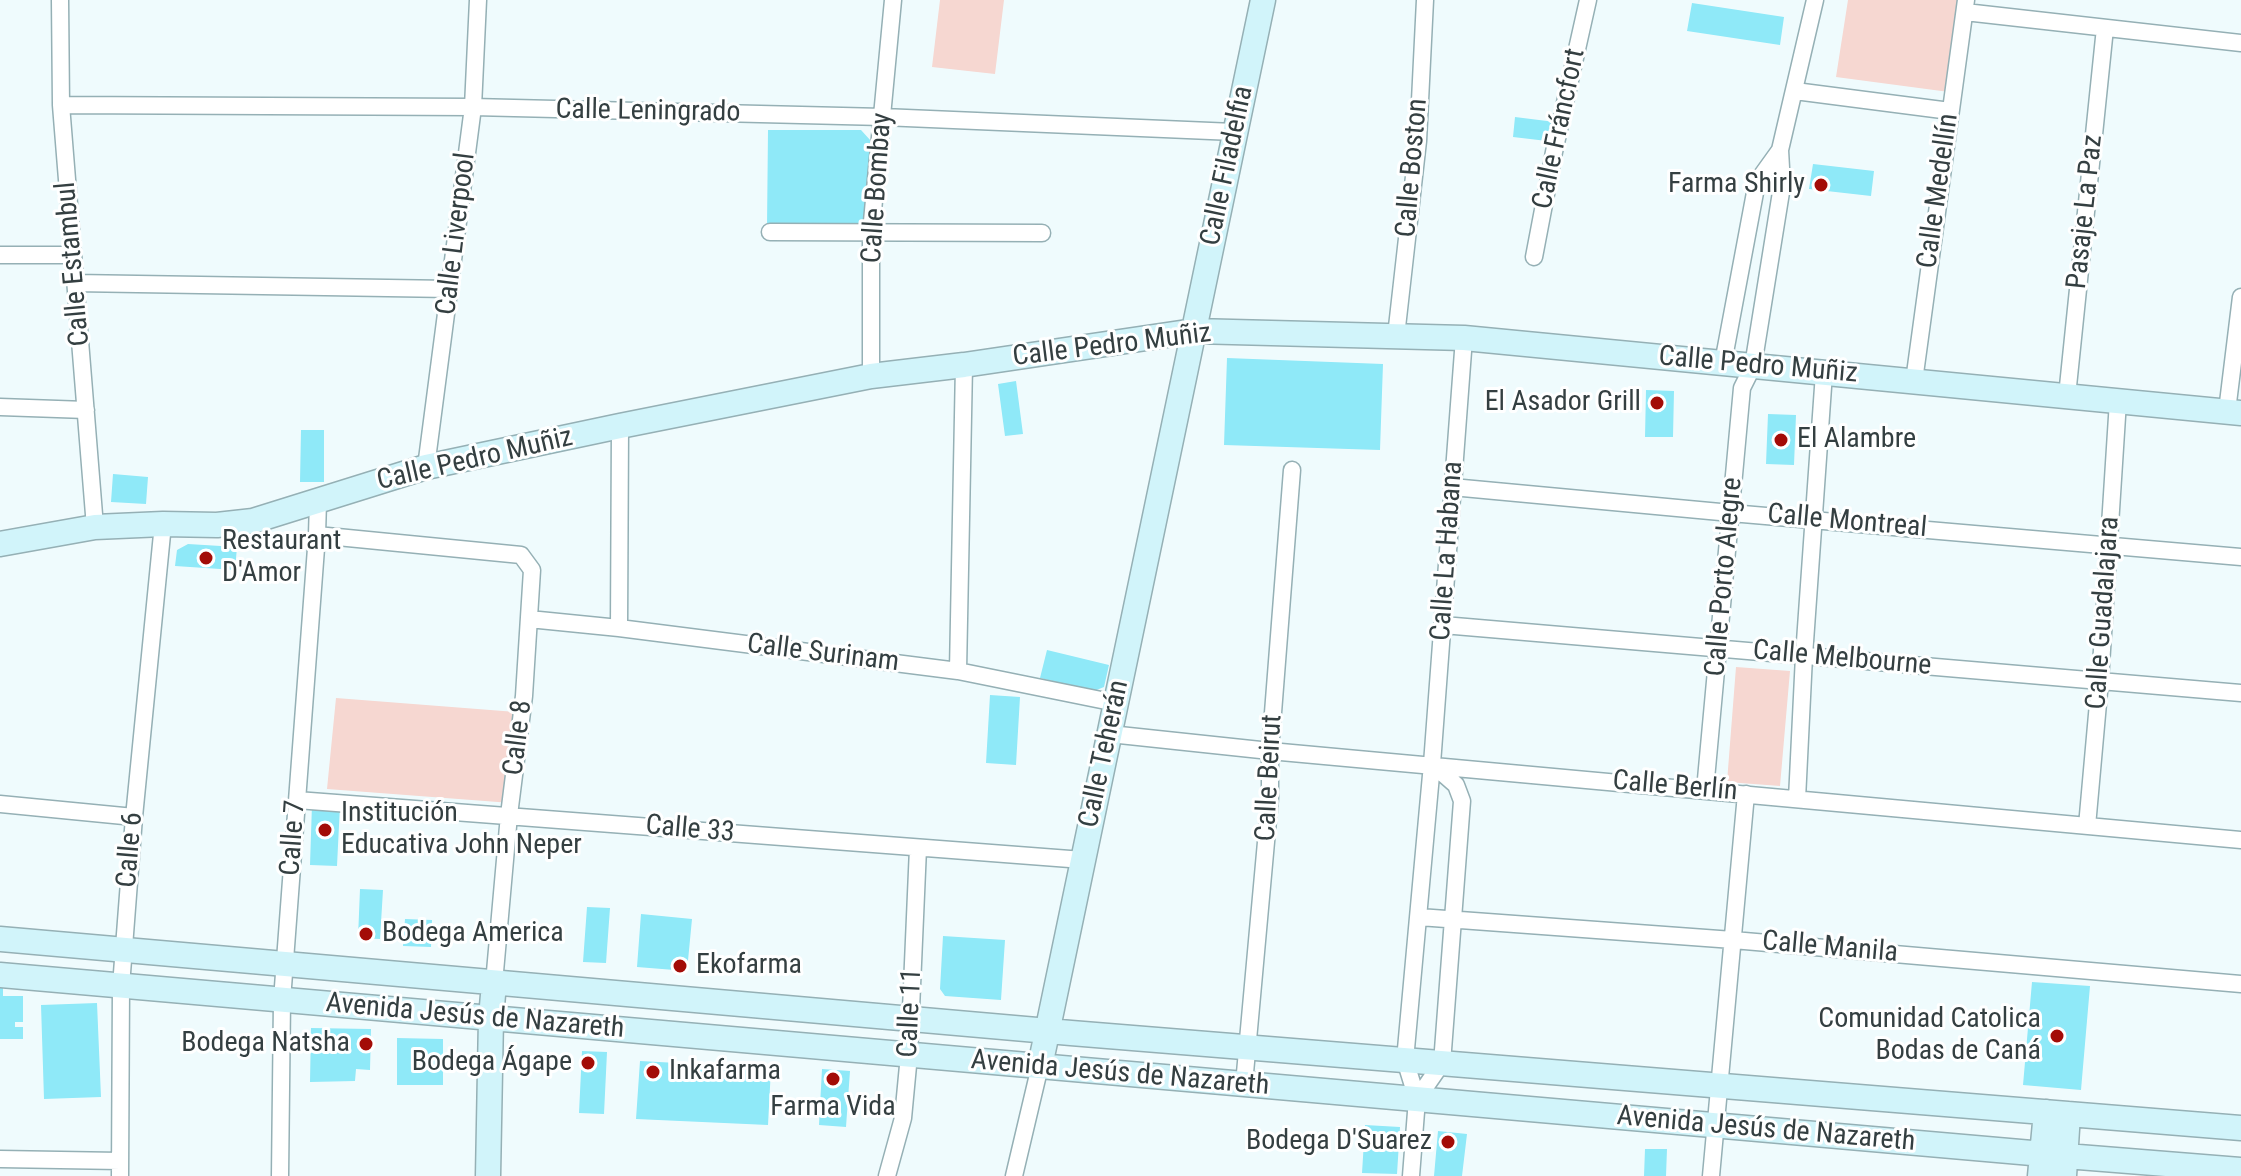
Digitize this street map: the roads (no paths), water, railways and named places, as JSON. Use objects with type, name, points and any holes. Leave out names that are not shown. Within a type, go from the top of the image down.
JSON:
[{"type":"main road","name":"Calle Filadelfia","points":[[1194,331],[1263,0]]},
{"type":"main road","name":"Calle Pedro Muñiz","points":[[0,544],[95,527],[217,525],[253,521],[426,467],[620,426],[871,376],[1194,331],[1464,338],[2234,412]]},
{"type":"main road","name":"Calle Teherán","points":[[1040,1066],[1194,331]]},
{"type":"main road","name":"Avenida Jesús de Nazareth","points":[[0,939],[912,1020],[2241,1128]]},
{"type":"main road","name":"Avenida Jesús de Nazareth","points":[[0,975],[1949,1146],[2053,1166],[2241,1170]]},
{"type":"main road","name":"Calle 8","points":[[488,1176],[494,983]]},
{"type":"main road","points":[[1949,1146],[1954,1105]]},
{"type":"main road","points":[[2053,1166],[2057,1113]]},
{"type":"street","name":"Calle Estambul","points":[[60,0],[61,105],[95,527]]},
{"type":"street","name":"Calle Liverpool","points":[[426,467],[473,107],[478,0]]},
{"type":"street","name":"Calle Bombay","points":[[871,376],[871,232],[893,0]]},
{"type":"street","name":"Calle Boston","points":[[1396,336],[1418,141],[1425,0]]},
{"type":"street","name":"Calle Fráncfort","points":[[1534,257],[1588,0]]},
{"type":"street","points":[[1723,363],[1757,182],[1780,150],[1815,0]]},
{"type":"street","points":[[1965,6],[2105,28],[2241,43]]},
{"type":"street","name":"Calle Medellín","points":[[1914,381],[1965,6]]},
{"type":"street","name":"Pasaje La Paz","points":[[2067,396],[2105,28]]},
{"type":"street","points":[[1795,91],[1950,111]]},
{"type":"street","name":"Calle Leningrado","points":[[61,105],[473,107],[883,117],[1234,132]]},
{"type":"street","name":"Calle Porto Alegre","points":[[1705,790],[1742,388],[1753,366],[1782,186],[1780,150]]},
{"type":"street","points":[[770,232],[1042,233]]},
{"type":"street","points":[[0,255],[73,255]]},
{"type":"street","points":[[75,283],[450,289]]},
{"type":"street","points":[[2234,412],[2241,297]]},
{"type":"street","name":"Calle La Habana","points":[[1411,1176],[1417,1099],[1405,1060],[1432,764],[1464,338]]},
{"type":"street","points":[[958,671],[964,365]]},
{"type":"street","points":[[1797,799],[1824,373]]},
{"type":"street","name":"Calle Guadalajara","points":[[2087,826],[2100,681],[2118,401]]},
{"type":"street","points":[[0,407],[86,410]]},
{"type":"street","points":[[619,628],[620,426]]},
{"type":"street","name":"Calle Beirut","points":[[1244,1084],[1269,814],[1270,751],[1292,470]]},
{"type":"street","name":"Calle Montreal","points":[[1452,487],[2241,557]]},
{"type":"street","name":"Calle 7","points":[[280,1176],[282,1000],[318,501]]},
{"type":"street","name":"Calle 6","points":[[120,1168],[121,986],[163,524]]},
{"type":"street","name":"Calle 8","points":[[317,535],[521,555],[532,570],[524,696],[509,815],[494,983]]},
{"type":"street","name":"Calle Surinam","points":[[529,619],[958,671],[1116,703]]},
{"type":"street","name":"Calle Melbourne","points":[[1443,625],[2241,693]]},
{"type":"street","name":"Calle Berlín","points":[[1110,734],[2241,840]]},
{"type":"street","points":[[1417,1099],[1442,1063],[1462,801],[1456,785],[1432,764]]},
{"type":"street","points":[[1711,1176],[1746,794]]},
{"type":"street","name":"Calle 33","points":[[297,800],[1083,860]]},
{"type":"street","points":[[5,805],[134,817]]},
{"type":"street","name":"Calle 11","points":[[887,1176],[903,1118],[909,1055],[918,848]]},
{"type":"street","name":"Calle Manila","points":[[1419,917],[1733,940],[2241,984]]},
{"type":"street","name":"Calle Teherán","points":[[1014,1176],[1040,1066]]},
{"type":"street","points":[[0,1159],[120,1168]]},
{"type":"place","name":"Farma Shirly","points":[[1821,185]]},
{"type":"place","name":"El Asador Grill","points":[[1657,403]]},
{"type":"place","name":"El Alambre","points":[[1781,440]]},
{"type":"place","name":"Restaurant D'Amor","points":[[206,558]]},
{"type":"place","name":"Institución Educativa John Neper","points":[[325,830]]},
{"type":"place","name":"Bodega America","points":[[366,934]]},
{"type":"place","name":"Ekofarma","points":[[680,966]]},
{"type":"place","name":"Comunidad Catolica Bodas de Caná","points":[[2057,1036]]},
{"type":"place","name":"Bodega Natsha","points":[[366,1044]]},
{"type":"place","name":"Bodega Ágape","points":[[588,1063]]},
{"type":"place","name":"Inkafarma","points":[[653,1072]]},
{"type":"place","name":"Farma Vida","points":[[833,1079]]},
{"type":"place","name":"Bodega D'Suarez","points":[[1448,1142]]}]
